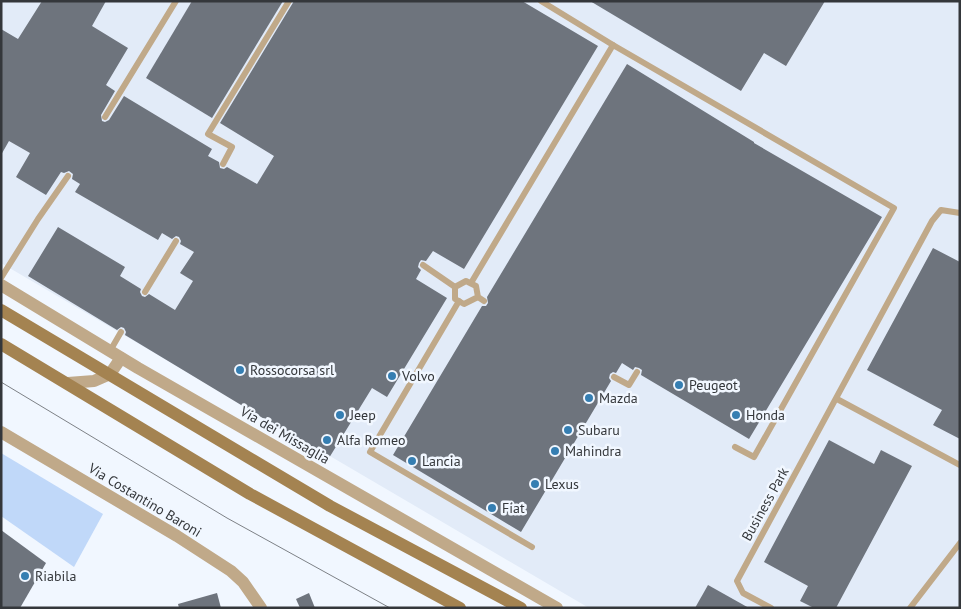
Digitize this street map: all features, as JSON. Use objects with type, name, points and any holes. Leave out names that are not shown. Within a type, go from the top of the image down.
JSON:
[{"type":"main road","points":[[1,310],[330,506],[521,608]]},
{"type":"main road","points":[[1,344],[250,494],[460,608]]},
{"type":"street","name":"Via dei Missaglia","points":[[1,285],[115,354],[557,608]]},
{"type":"street","points":[[68,383],[94,381],[110,374],[115,354]]},
{"type":"street","name":"Via Costantino Baroni","points":[[1,432],[177,536],[232,572],[253,594],[261,608]]},
{"type":"lane","points":[[105,117],[176,1]]},
{"type":"lane","points":[[223,164],[232,147],[208,134],[289,1]]},
{"type":"lane","points":[[542,1],[613,45],[894,208],[754,458],[735,446]]},
{"type":"lane","points":[[470,283],[613,45]]},
{"type":"lane","points":[[1,278],[68,176]]},
{"type":"lane","name":"Business Park","points":[[771,608],[743,593],[737,581],[932,221],[941,210],[960,213]]},
{"type":"lane","points":[[145,292],[176,241]]},
{"type":"lane","points":[[423,265],[455,287]]},
{"type":"lane","points":[[455,287],[466,281],[476,286],[478,297],[484,302]]},
{"type":"lane","points":[[455,287],[455,299],[459,302],[464,304],[478,297]]},
{"type":"lane","points":[[459,302],[370,452],[532,547]]},
{"type":"lane","points":[[115,354],[121,332]]},
{"type":"lane","points":[[614,377],[629,385],[637,372]]},
{"type":"lane","points":[[837,399],[960,465]]},
{"type":"lane","points":[[910,608],[960,543]]},
{"type":"shaded area","points":[[1,1],[960,1],[960,608],[589,608],[1,263]]},
{"type":"shaded area","points":[[1,453],[103,514],[74,567],[1,516]]},
{"type":"building","points":[[42,1],[106,1],[92,26],[128,48],[106,85],[115,91],[101,115],[102,121],[109,120],[124,96],[212,149],[208,156],[219,162],[220,168],[224,169],[227,167],[257,184],[274,156],[220,123],[294,1],[522,1],[598,46],[464,269],[433,251],[426,261],[421,260],[419,263],[418,267],[421,270],[416,279],[447,298],[387,397],[372,388],[329,458],[125,335],[124,328],[121,327],[117,330],[28,276],[58,227],[125,267],[120,276],[141,289],[142,296],[145,297],[149,294],[175,310],[193,281],[180,273],[194,252],[180,244],[179,237],[176,236],[172,239],[162,233],[158,240],[75,192],[80,184],[72,179],[73,174],[69,171],[61,172],[46,195],[16,177],[30,153],[9,141],[1,155],[1,29],[18,39]]},
{"type":"building","points":[[192,1],[283,1],[212,118],[146,78]]},
{"type":"building","points":[[590,1],[825,1],[786,66],[764,53],[741,91]]},
{"type":"building","points":[[627,64],[754,143],[882,217],[749,439],[641,375],[642,370],[639,368],[635,367],[633,370],[622,363],[616,373],[610,374],[609,378],[611,381],[521,532],[393,455],[482,306],[486,306],[488,303],[487,297]]},
{"type":"building","points":[[933,248],[960,262],[960,439],[933,425],[942,410],[867,370]]},
{"type":"building","points":[[829,440],[874,464],[881,450],[912,466],[836,608],[814,608],[800,601],[808,586],[764,562]]},
{"type":"building","name":"Riabila","points":[[1,530],[46,563],[20,608],[1,608]]},
{"type":"building","points":[[708,585],[749,608],[695,608]]},
{"type":"building","points":[[217,593],[221,608],[179,608],[178,604]]},
{"type":"building","points":[[309,593],[315,608],[300,608],[296,599]]},
{"type":"tram line","points":[[1,382],[227,518],[390,608]]},
{"type":"place","name":"Rossocorsa srl","points":[[240,370]]},
{"type":"place","name":"Volvo","points":[[392,376]]},
{"type":"place","name":"Peugeot","points":[[679,385]]},
{"type":"place","name":"Mazda","points":[[589,398]]},
{"type":"place","name":"Jeep","points":[[340,415]]},
{"type":"place","name":"Honda","points":[[736,415]]},
{"type":"place","name":"Subaru","points":[[568,430]]},
{"type":"place","name":"Alfa Romeo","points":[[327,440]]},
{"type":"place","name":"Mahindra","points":[[555,451]]},
{"type":"place","name":"Lancia","points":[[412,461]]},
{"type":"place","name":"Lexus","points":[[535,484]]},
{"type":"place","name":"Fiat","points":[[492,508]]},
{"type":"place","name":"Riabila","points":[[25,576]]}]
